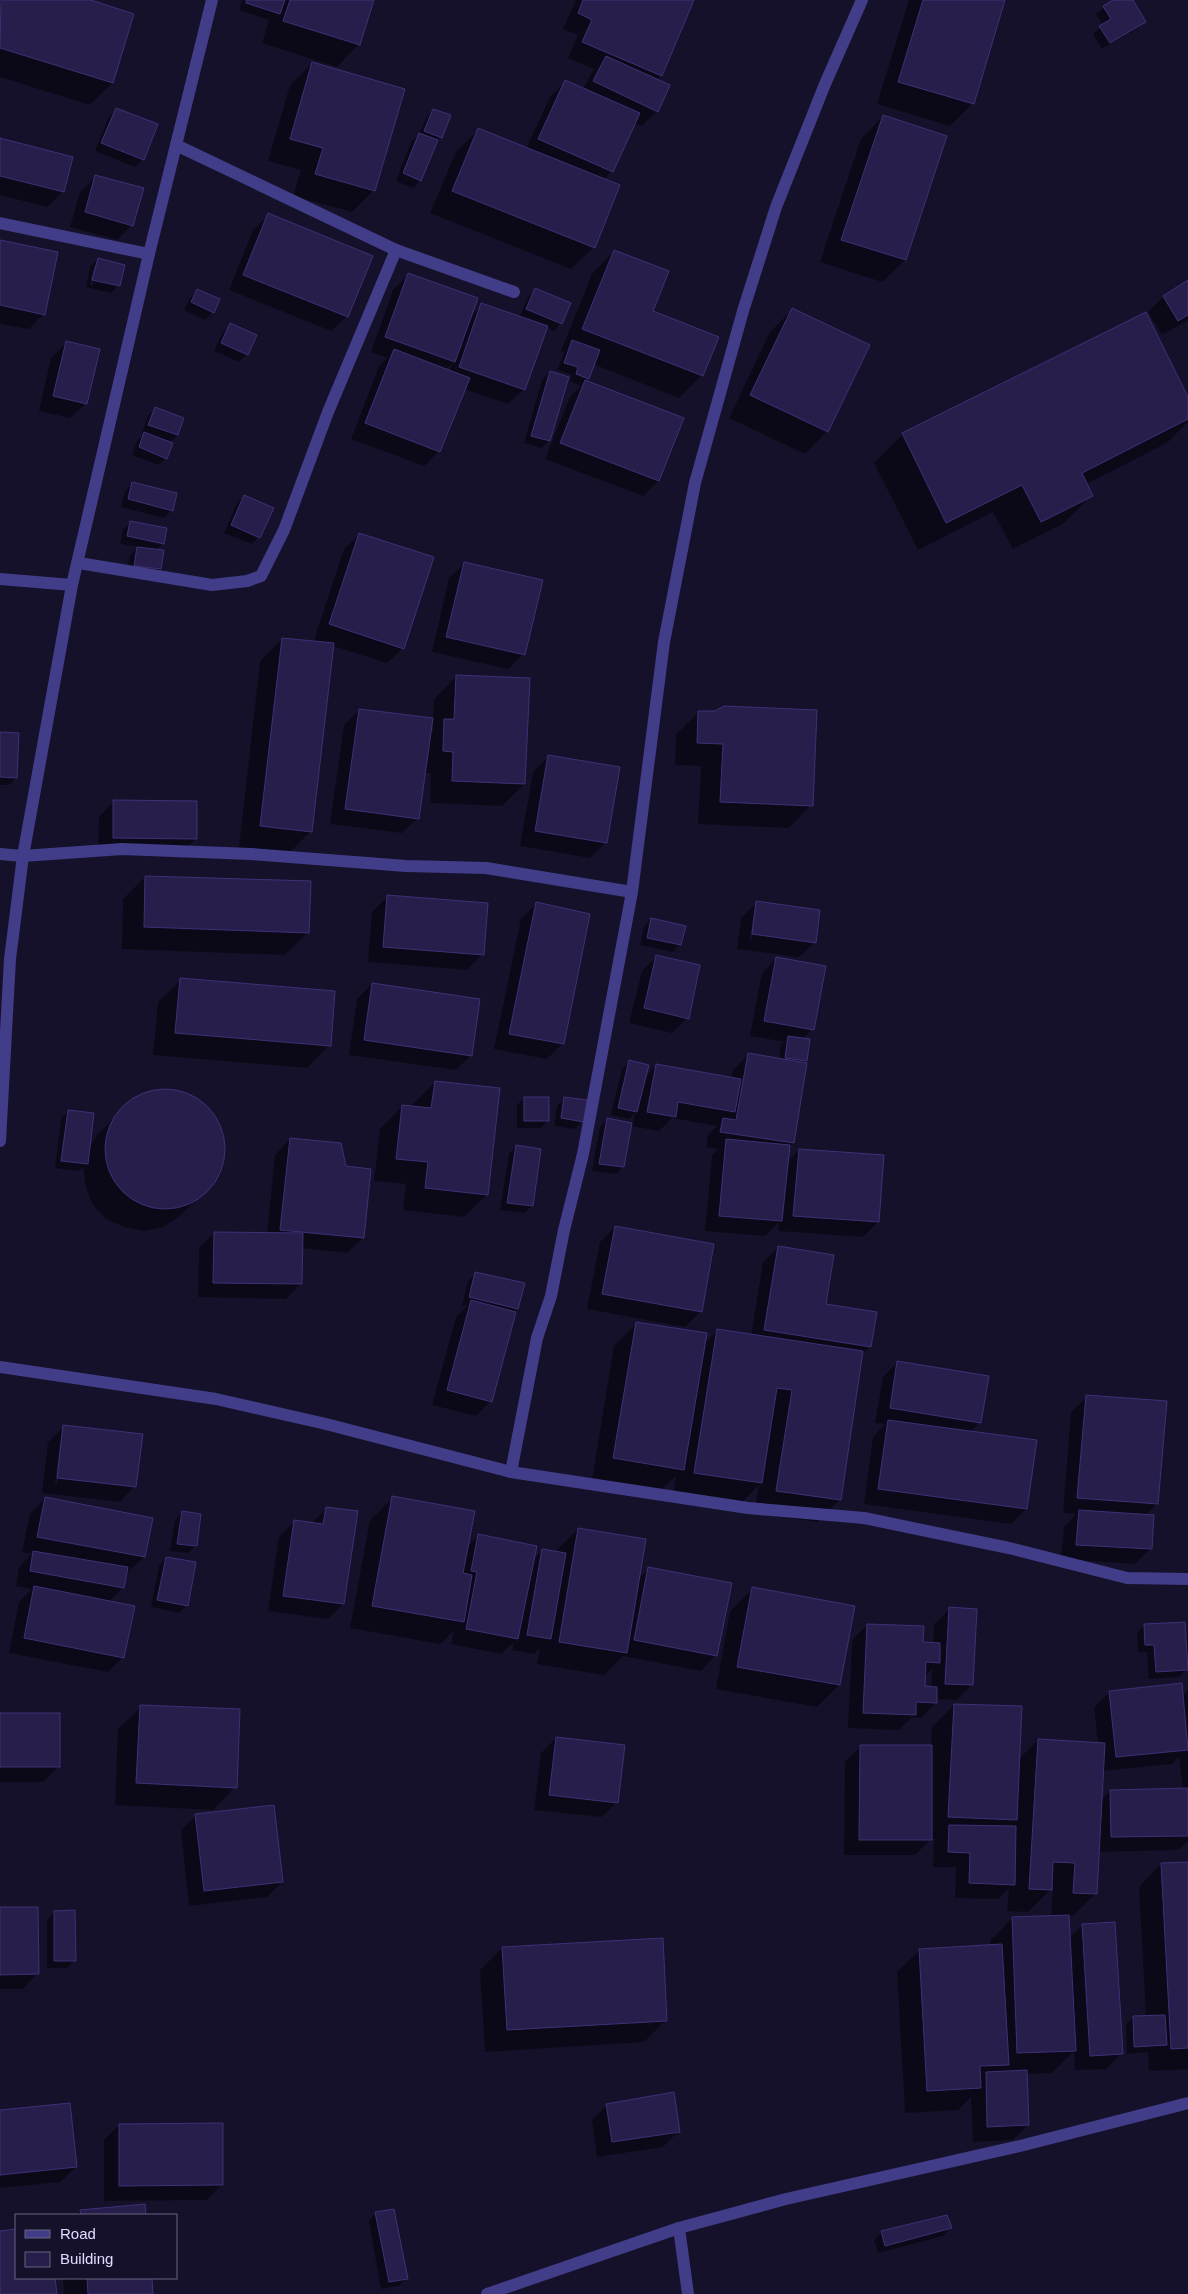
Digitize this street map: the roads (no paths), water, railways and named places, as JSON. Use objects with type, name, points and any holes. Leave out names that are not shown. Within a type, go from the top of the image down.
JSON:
[{"type":"street","points":[[0,1141],[10,959],[23,856],[72,585],[79,563],[148,254],[212,0]]},
{"type":"street","points":[[511,1472],[537,1338],[551,1296],[564,1230],[583,1154],[632,892],[664,642],[695,483],[743,311],[776,207],[825,84],[862,0]]},
{"type":"street","points":[[176,145],[396,250],[514,292]]},
{"type":"street","points":[[0,223],[148,254]]},
{"type":"street","points":[[79,563],[212,585],[247,581],[261,576],[284,530],[328,412],[396,250]]},
{"type":"street","points":[[0,579],[72,585]]},
{"type":"street","points":[[0,854],[23,856],[122,850],[250,854],[406,866],[486,868],[632,892]]},
{"type":"street","points":[[0,1367],[216,1399],[326,1424],[511,1472],[739,1507],[864,1518],[1009,1548],[1127,1578],[1188,1579]]},
{"type":"street","points":[[487,2294],[679,2228],[786,2198],[1020,2146],[1188,2103]]},
{"type":"street","points":[[679,2228],[688,2294]]}]
